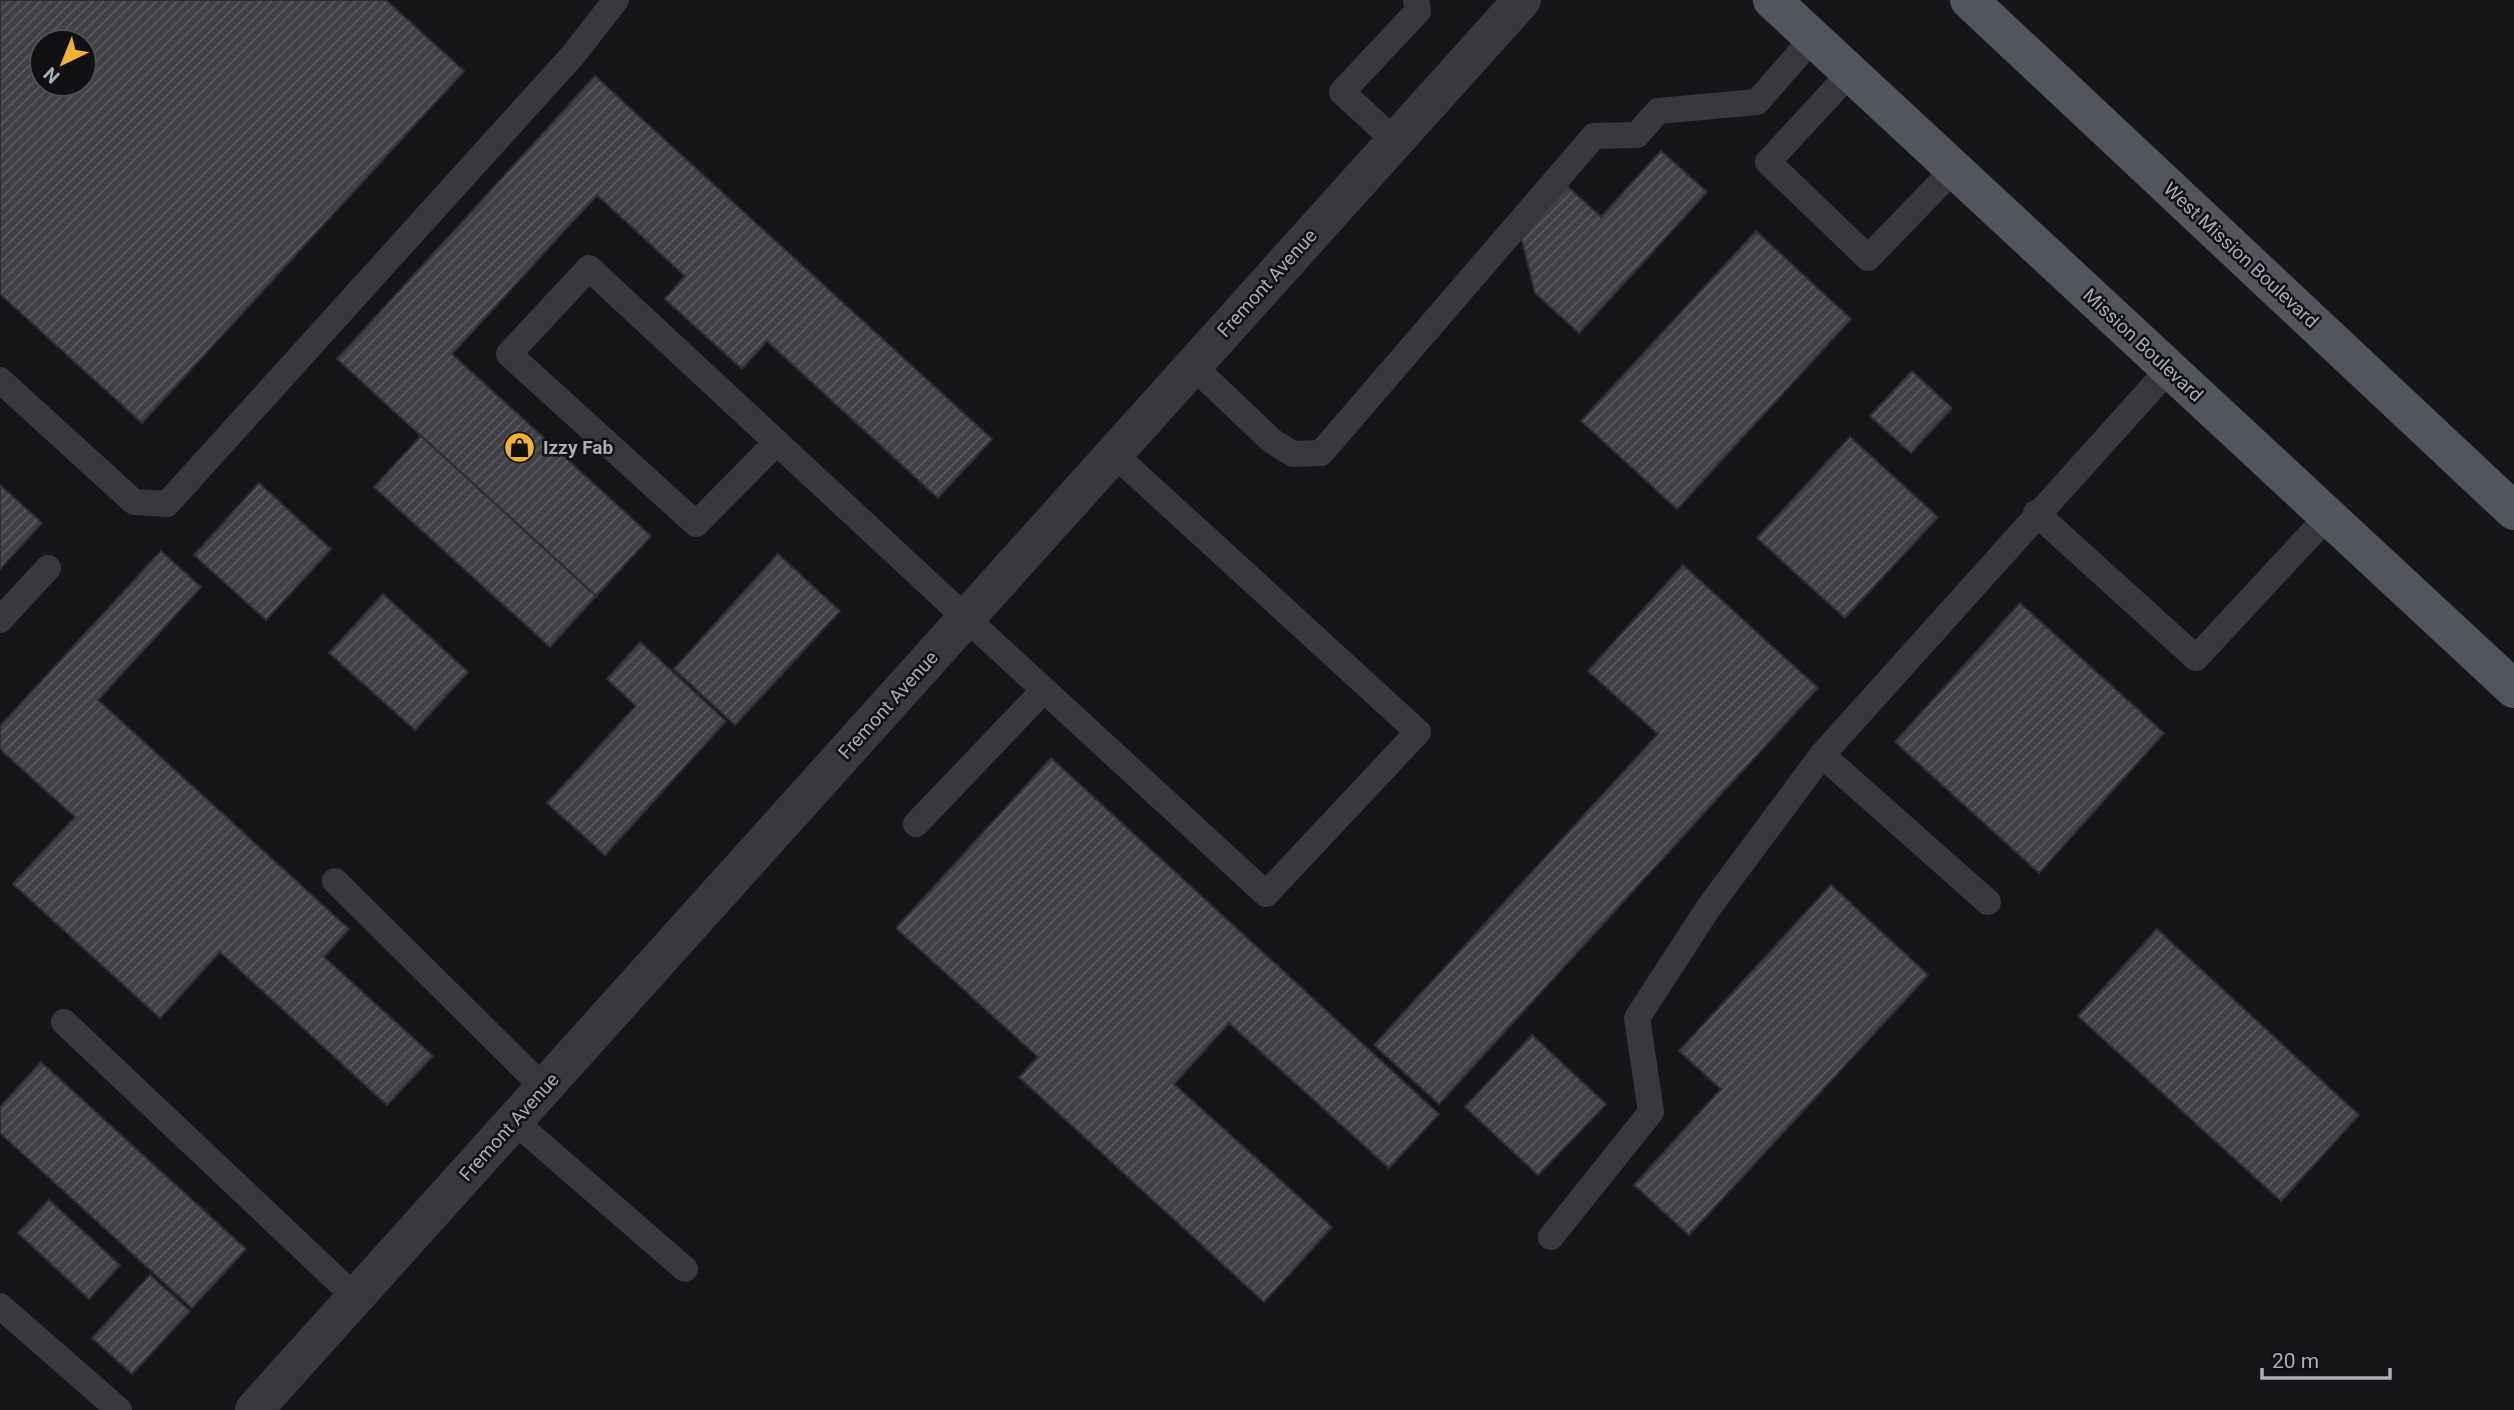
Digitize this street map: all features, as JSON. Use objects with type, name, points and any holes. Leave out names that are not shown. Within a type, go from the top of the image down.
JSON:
[{"type":"main road","name":"Mission Boulevard","points":[[1772,0],[2514,689]]},
{"type":"main road","name":"West Mission Boulevard","points":[[1969,0],[2514,511]]},
{"type":"street","name":"Fremont Avenue","points":[[254,1410],[1522,0]]},
{"type":"lane","points":[[0,380],[134,502],[167,504],[573,55],[616,0]]},
{"type":"lane","points":[[1395,141],[1342,92],[1418,11],[1416,0]]},
{"type":"lane","points":[[1193,366],[1272,441],[1293,454],[1321,453],[1594,136],[1637,135],[1658,111],[1757,102],[1813,38]]},
{"type":"lane","points":[[1851,72],[1768,162],[1868,258],[1955,168]]},
{"type":"lane","points":[[777,442],[696,524],[509,354],[589,268],[777,442],[965,620],[1266,894],[1418,732],[1114,454]]},
{"type":"lane","points":[[1551,1237],[1651,1112],[1637,1018],[1709,907],[1822,754],[2036,513],[2169,369]]},
{"type":"lane","points":[[2036,513],[2196,658],[2327,517]]},
{"type":"lane","points":[[0,620],[48,568]]},
{"type":"lane","points":[[916,824],[1043,691]]},
{"type":"lane","points":[[1822,754],[1987,902]]},
{"type":"lane","points":[[335,881],[544,1088]]},
{"type":"lane","points":[[64,1022],[355,1297]]},
{"type":"lane","points":[[514,1121],[685,1269]]},
{"type":"lane","points":[[0,1306],[119,1410]]},
{"type":"building","points":[[0,0],[386,0],[464,71],[142,423],[0,294]]},
{"type":"building","points":[[595,76],[992,439],[938,498],[767,341],[742,369],[665,299],[685,276],[597,195],[452,354],[651,536],[596,596],[337,359]]},
{"type":"building","points":[[1661,151],[1707,192],[1579,333],[1535,293],[1521,236],[1567,186],[1601,217]]},
{"type":"building","points":[[1756,231],[1851,319],[1677,509],[1581,421]]},
{"type":"building","points":[[1912,371],[1952,408],[1911,453],[1870,416]]},
{"type":"building","points":[[421,436],[596,596],[550,647],[374,487]]},
{"type":"building","points":[[1850,437],[1938,517],[1845,618],[1757,538]]},
{"type":"building","points":[[259,483],[331,549],[266,620],[194,555]]},
{"type":"building","points":[[0,485],[42,523],[0,569]]},
{"type":"building","points":[[161,551],[201,587],[98,700],[349,929],[324,957],[433,1056],[387,1105],[220,952],[160,1018],[13,884],[75,817],[0,749],[0,726]]},
{"type":"building","points":[[778,554],[840,611],[735,725],[674,669]]},
{"type":"building","points":[[1683,565],[1818,688],[1439,1104],[1374,1045],[1658,734],[1588,671]]},
{"type":"building","points":[[383,594],[468,672],[415,730],[329,653]]},
{"type":"building","points":[[2020,603],[2164,733],[2039,873],[1895,742]]},
{"type":"building","points":[[640,642],[726,721],[605,855],[547,803],[636,706],[607,679]]},
{"type":"building","points":[[1051,758],[1439,1114],[1389,1168],[1229,1023],[1174,1084],[1332,1227],[1264,1302],[1019,1077],[1038,1057],[896,928]]},
{"type":"building","points":[[1831,885],[1928,975],[1689,1235],[1634,1185],[1721,1089],[1679,1051]]},
{"type":"building","points":[[2157,929],[2359,1115],[2281,1201],[2078,1016]]},
{"type":"building","points":[[1532,1035],[1606,1104],[1538,1175],[1465,1107]]},
{"type":"building","points":[[41,1062],[246,1249],[192,1308],[0,1133],[0,1107]]},
{"type":"building","points":[[49,1200],[120,1265],[89,1299],[18,1233]]},
{"type":"building","points":[[150,1275],[190,1311],[132,1374],[92,1338]]},
{"type":"place","name":"Izzy Fab","points":[[520,447]]}]
